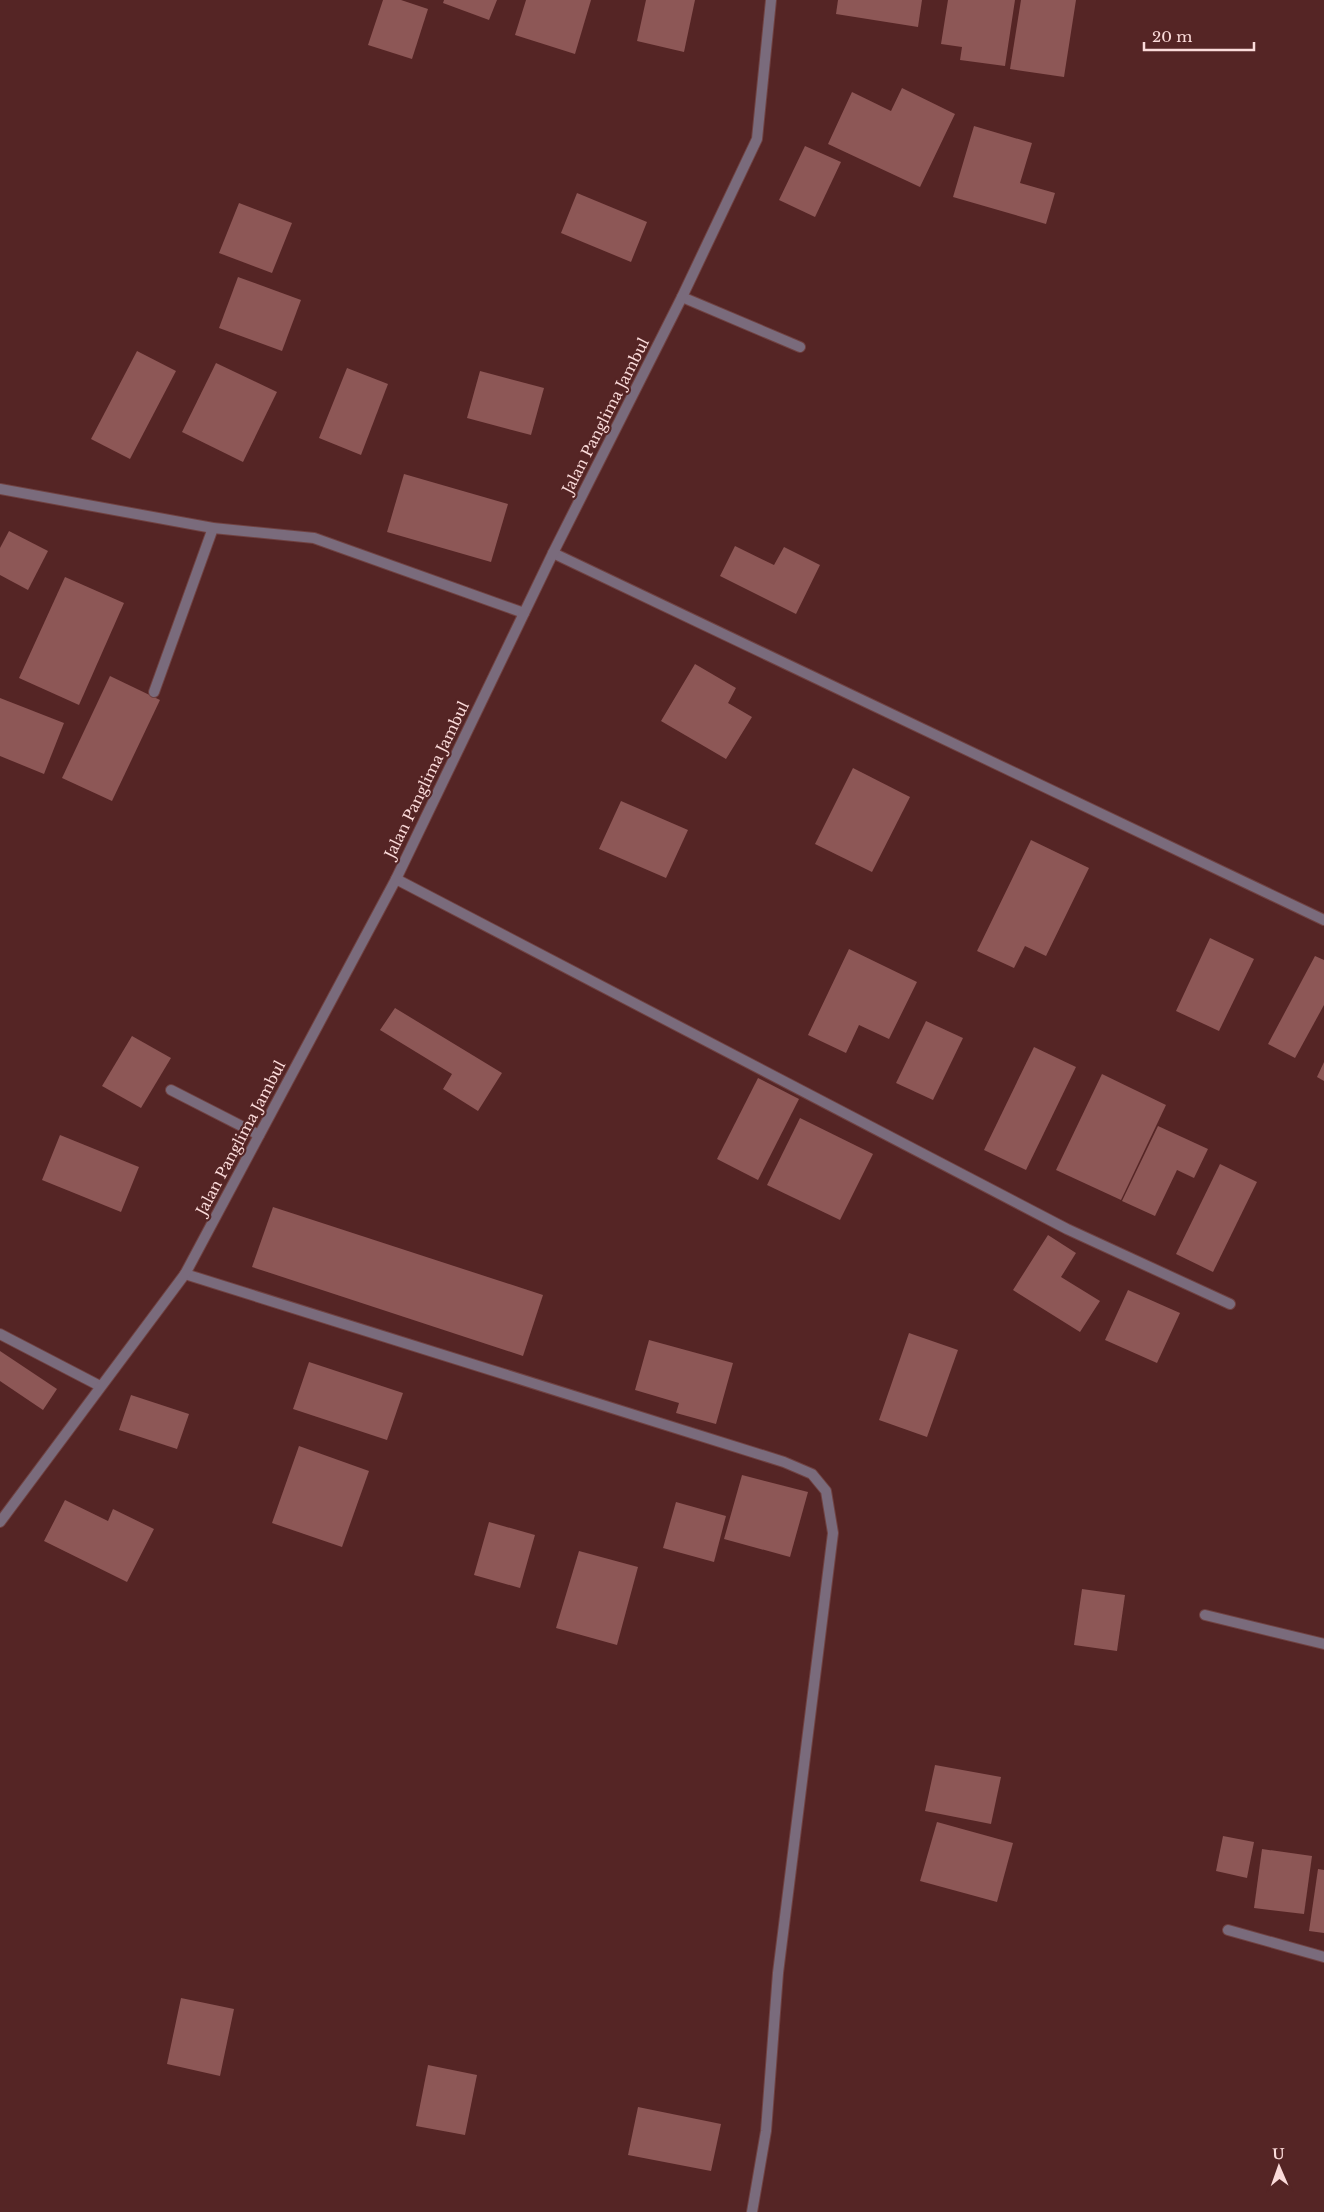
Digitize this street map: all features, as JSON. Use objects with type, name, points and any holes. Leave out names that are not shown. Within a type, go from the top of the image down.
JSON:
[{"type":"street","name":"Jalan Panglima Jambul","points":[[0,1522],[100,1386],[186,1274],[396,879],[553,552],[682,298],[757,139],[771,0]]},
{"type":"street","points":[[682,298],[800,347]]},
{"type":"street","points":[[0,489],[213,528],[314,538],[524,613]]},
{"type":"street","points":[[154,692],[213,528]]},
{"type":"street","points":[[553,552],[1324,920]]},
{"type":"street","points":[[396,879],[1068,1229],[1230,1304]]},
{"type":"street","points":[[171,1090],[259,1135]]},
{"type":"street","points":[[186,1274],[784,1462],[812,1474],[826,1491],[833,1533],[778,1973],[766,2131],[752,2212]]},
{"type":"street","points":[[0,1334],[100,1386]]},
{"type":"street","points":[[1205,1615],[1324,1644]]},
{"type":"street","points":[[1228,1930],[1324,1956]]},
{"type":"building","points":[[383,0],[401,0],[428,9],[412,59],[368,45]]},
{"type":"building","points":[[444,0],[497,0],[489,20],[443,3]]},
{"type":"building","points":[[526,0],[591,0],[575,54],[515,35]]},
{"type":"building","points":[[646,0],[695,0],[684,52],[637,41]]},
{"type":"building","points":[[838,0],[922,0],[918,27],[836,14]]},
{"type":"building","points":[[948,0],[1015,0],[1005,66],[960,60],[962,47],[941,44]]},
{"type":"building","points":[[1021,0],[1076,0],[1064,77],[1010,69]]},
{"type":"building","points":[[902,88],[955,114],[920,187],[828,144],[852,92],[891,111]]},
{"type":"building","points":[[974,126],[1032,143],[1020,183],[1055,193],[1046,224],[953,197]]},
{"type":"building","points":[[805,146],[841,162],[815,217],[779,200]]},
{"type":"building","points":[[577,193],[647,222],[631,262],[561,233]]},
{"type":"building","points":[[239,203],[292,223],[272,273],[219,253]]},
{"type":"building","points":[[238,277],[301,300],[282,351],[219,328]]},
{"type":"building","points":[[137,351],[176,371],[130,459],[91,439]]},
{"type":"building","points":[[216,363],[277,392],[243,462],[182,432]]},
{"type":"building","points":[[347,368],[388,384],[361,455],[319,438]]},
{"type":"building","points":[[480,371],[544,388],[531,435],[467,418]]},
{"type":"building","points":[[404,474],[508,504],[491,562],[387,532]]},
{"type":"building","points":[[9,531],[48,551],[28,590],[0,575],[0,548]]},
{"type":"building","points":[[735,546],[774,565],[784,547],[820,565],[796,614],[720,576]]},
{"type":"building","points":[[65,577],[124,603],[79,705],[19,678]]},
{"type":"building","points":[[695,664],[736,688],[728,703],[752,717],[726,759],[661,721]]},
{"type":"building","points":[[110,676],[160,700],[112,801],[62,778]]},
{"type":"building","points":[[0,698],[64,723],[44,774],[0,756]]},
{"type":"building","points":[[853,768],[910,797],[872,872],[815,844]]},
{"type":"building","points":[[621,801],[688,830],[666,878],[599,849]]},
{"type":"building","points":[[1031,840],[1089,868],[1046,956],[1025,946],[1014,968],[977,951]]},
{"type":"building","points":[[1210,938],[1254,959],[1219,1031],[1176,1011]]},
{"type":"building","points":[[849,949],[917,982],[889,1039],[859,1025],[846,1053],[808,1035]]},
{"type":"building","points":[[1315,956],[1324,960],[1324,1005],[1295,1058],[1268,1044]]},
{"type":"building","points":[[395,1008],[502,1073],[478,1111],[443,1089],[452,1074],[380,1030]]},
{"type":"building","points":[[926,1021],[963,1038],[933,1100],[896,1083]]},
{"type":"building","points":[[132,1036],[171,1058],[141,1108],[102,1086]]},
{"type":"building","points":[[1034,1047],[1076,1067],[1026,1170],[984,1150]]},
{"type":"building","points":[[1324,1062],[1324,1081],[1317,1077]]},
{"type":"building","points":[[1102,1074],[1166,1105],[1121,1200],[1056,1170]]},
{"type":"building","points":[[758,1078],[799,1099],[758,1180],[717,1159]]},
{"type":"building","points":[[800,1118],[873,1154],[840,1220],[767,1185]]},
{"type":"building","points":[[1158,1126],[1208,1149],[1194,1178],[1177,1170],[1155,1216],[1122,1201]]},
{"type":"building","points":[[60,1135],[139,1167],[121,1212],[42,1180]]},
{"type":"building","points":[[1220,1164],[1257,1182],[1213,1272],[1176,1254]]},
{"type":"building","points":[[273,1207],[543,1295],[523,1356],[252,1267]]},
{"type":"building","points":[[1048,1235],[1076,1253],[1061,1277],[1100,1301],[1080,1332],[1013,1290]]},
{"type":"building","points":[[1128,1290],[1180,1313],[1157,1363],[1105,1340]]},
{"type":"building","points":[[909,1333],[958,1350],[927,1437],[879,1420]]},
{"type":"building","points":[[649,1340],[733,1363],[716,1424],[676,1413],[679,1403],[635,1390]]},
{"type":"building","points":[[0,1351],[57,1389],[43,1410],[0,1381]]},
{"type":"building","points":[[309,1362],[403,1393],[387,1440],[293,1409]]},
{"type":"building","points":[[131,1395],[189,1414],[177,1449],[119,1430]]},
{"type":"building","points":[[299,1446],[369,1471],[342,1547],[272,1523]]},
{"type":"building","points":[[742,1475],[808,1492],[790,1557],[724,1539]]},
{"type":"building","points":[[65,1500],[108,1521],[113,1509],[154,1529],[127,1582],[44,1541]]},
{"type":"building","points":[[676,1502],[726,1516],[714,1562],[663,1548]]},
{"type":"building","points":[[489,1522],[535,1535],[520,1588],[474,1575]]},
{"type":"building","points":[[579,1551],[638,1567],[617,1645],[556,1628]]},
{"type":"building","points":[[1082,1589],[1125,1595],[1117,1651],[1074,1645]]},
{"type":"building","points":[[935,1765],[1001,1777],[991,1824],[925,1811]]},
{"type":"building","points":[[937,1822],[1013,1843],[997,1902],[920,1881]]},
{"type":"building","points":[[1223,1836],[1254,1842],[1247,1878],[1216,1871]]},
{"type":"building","points":[[1262,1849],[1312,1856],[1304,1914],[1254,1908]]},
{"type":"building","points":[[1318,1869],[1324,1870],[1324,1933],[1309,1931]]},
{"type":"building","points":[[181,1998],[234,2009],[220,2076],[167,2064]]},
{"type":"building","points":[[428,2065],[477,2075],[465,2135],[416,2126]]},
{"type":"building","points":[[638,2107],[721,2124],[711,2171],[628,2155]]}]
